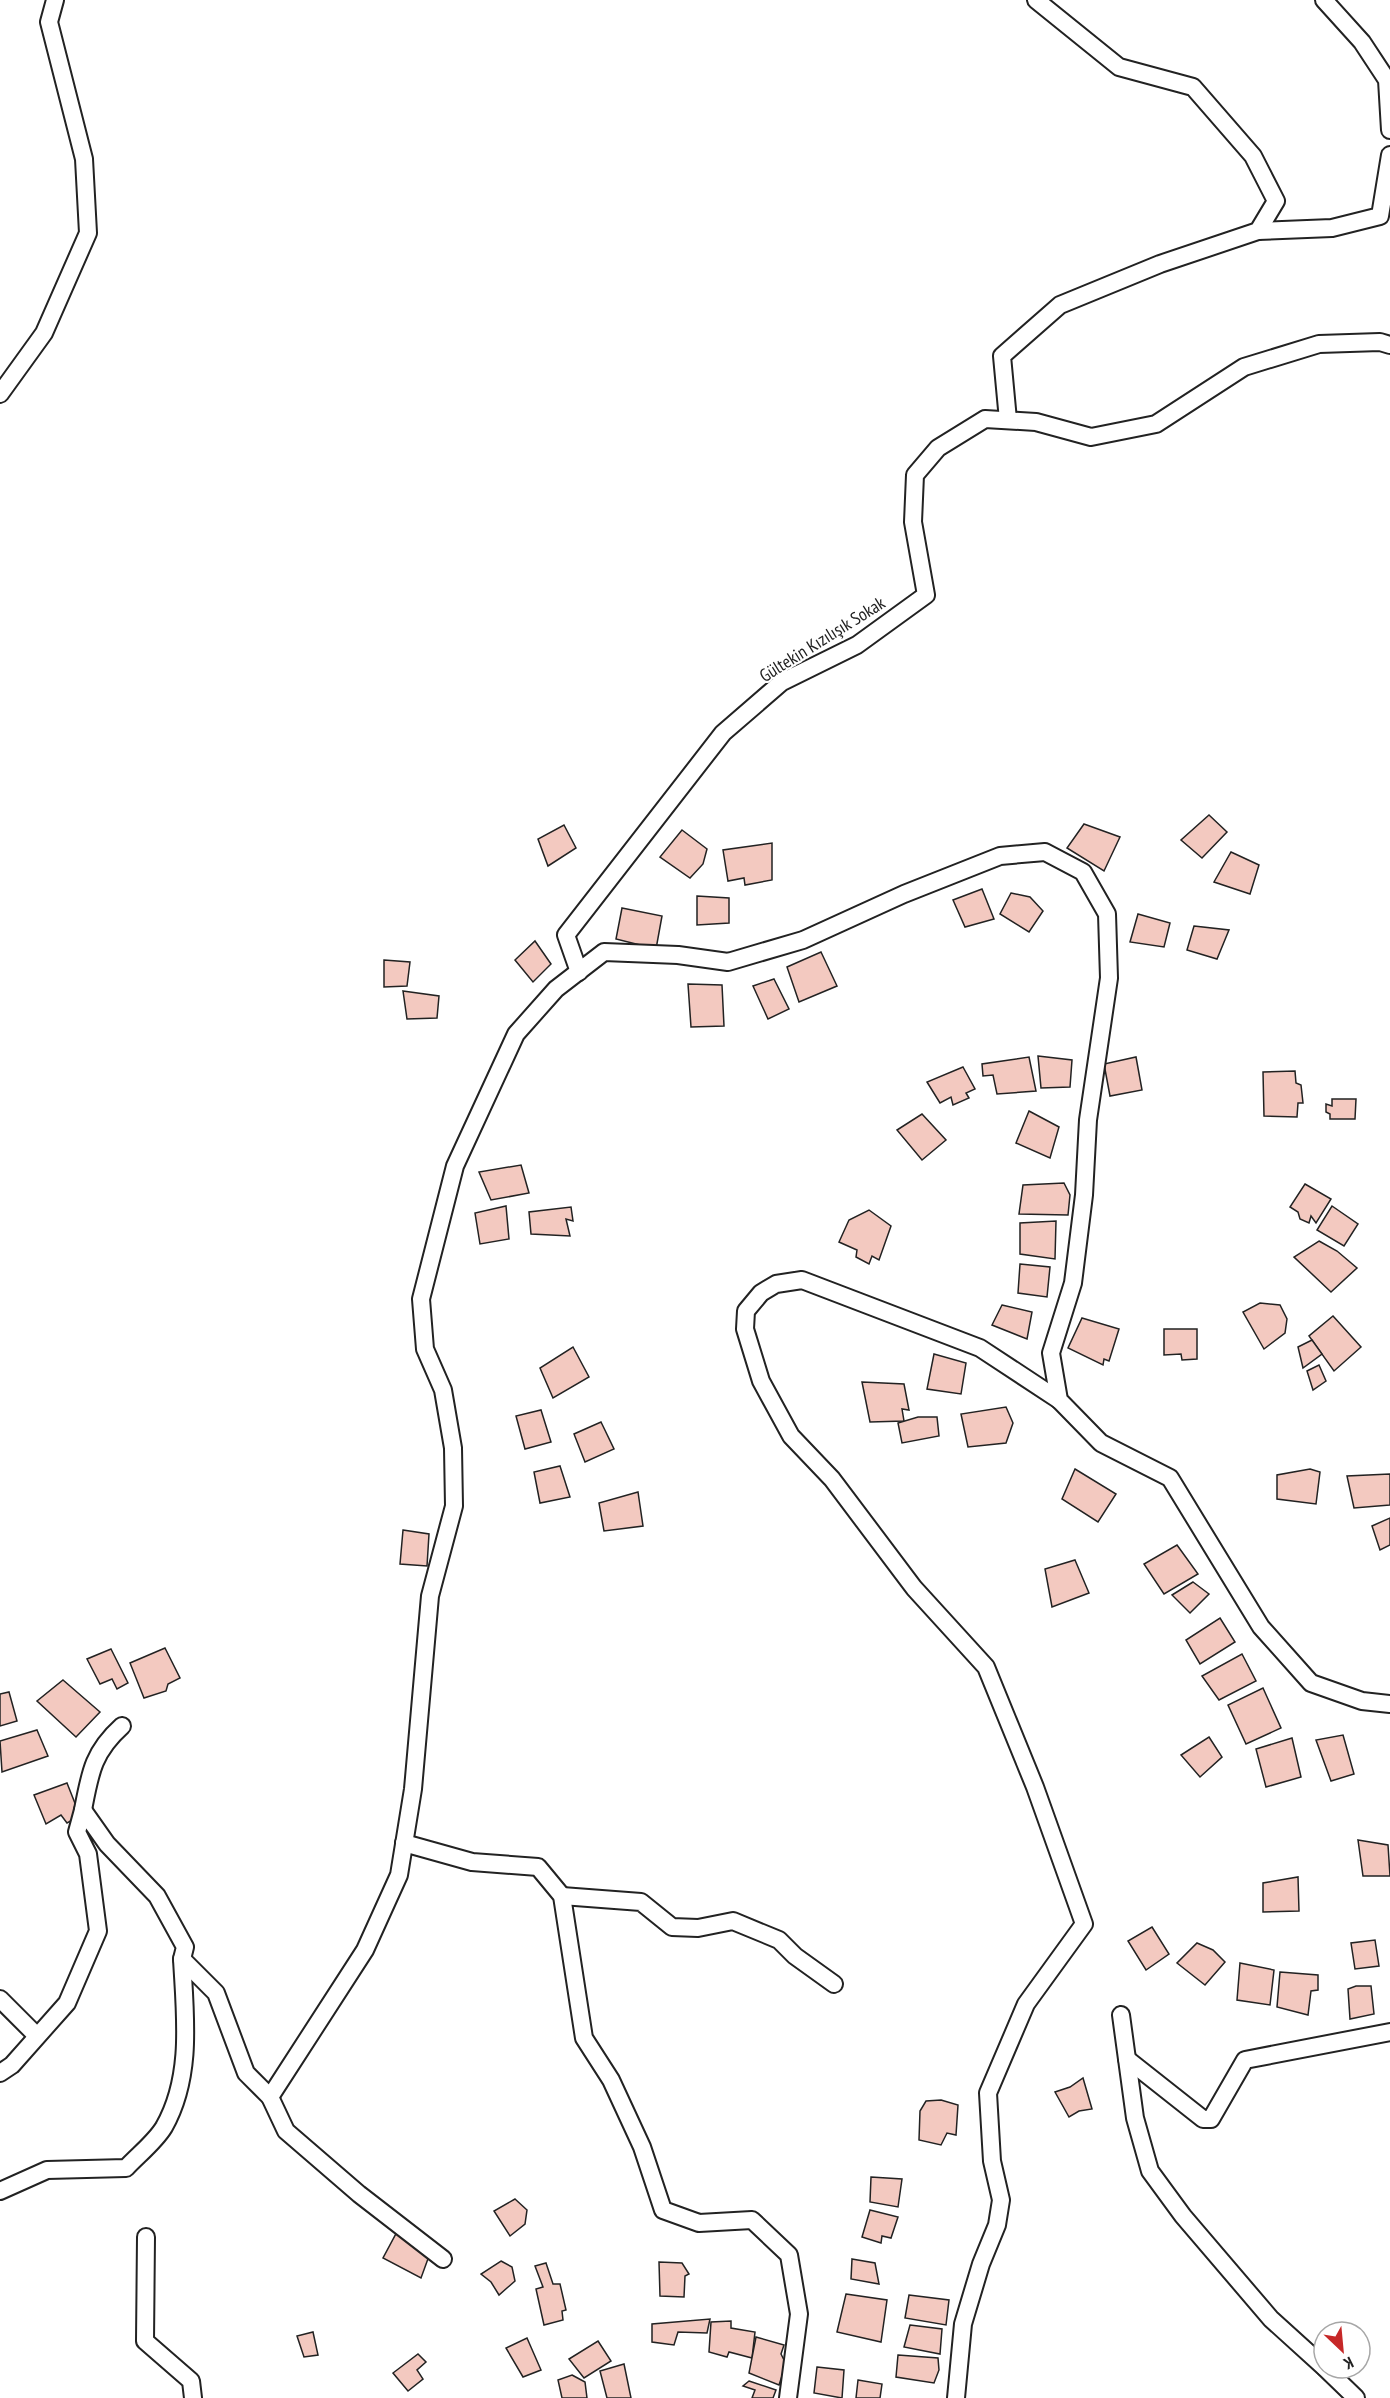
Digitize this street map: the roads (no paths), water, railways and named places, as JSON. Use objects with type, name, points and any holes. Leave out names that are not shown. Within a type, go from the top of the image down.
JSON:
[{"type":"street","points":[[0,394],[44,333],[87,233],[84,159],[49,22],[55,0]]},
{"type":"street","points":[[1036,0],[1119,67],[1193,87],[1253,156],[1276,201],[1258,231]]},
{"type":"street","points":[[1324,0],[1362,42],[1387,80],[1390,130]]},
{"type":"street","points":[[1008,420],[1002,356],[1060,305],[1160,264],[1258,231],[1332,228],[1380,216],[1390,155]]},
{"type":"street","name":"Gültekin Kızılışık Sokak","points":[[579,972],[566,935],[723,733],[782,682],[857,645],[926,595],[913,522],[915,475],[938,448],[985,419],[1036,422],[1091,437],[1156,424],[1244,367],[1319,344],[1380,342],[1390,345]]},
{"type":"street","points":[[270,2097],[365,1950],[399,1875],[413,1789],[430,1596],[454,1506],[453,1448],[443,1390],[425,1349],[421,1299],[455,1166],[516,1034],[556,989],[604,952],[678,955],[728,963],[803,940],[904,894],[1000,856],[1045,852],[1083,872],[1107,914],[1109,978],[1088,1120],[1084,1196],[1073,1284],[1051,1353],[1059,1400]]},
{"type":"street","points":[[956,2398],[963,2324],[981,2264],[997,2225],[1001,2200],[992,2161],[988,2093],[1026,2004],[1084,1924],[1035,1786],[986,1666],[914,1588],[832,1479],[791,1436],[761,1381],[745,1329],[746,1311],[761,1293],[776,1284],[802,1280],[980,1348],[1059,1400],[1101,1443],[1170,1478],[1261,1627],[1311,1683],[1362,1701],[1390,1704]]},
{"type":"street","points":[[0,2073],[12,2065],[67,2003],[98,1931],[88,1854],[77,1832],[90,1775],[104,1742],[122,1726]]},
{"type":"street","points":[[0,2191],[47,2170],[126,2168],[163,2128],[178,2096],[186,2039],[182,1959],[185,1947],[157,1896],[107,1844],[83,1810]]},
{"type":"street","points":[[404,1843],[472,1862],[538,1867],[562,1896],[584,2038],[610,2080],[642,2147],[663,2210],[699,2223],[752,2220],[789,2255],[799,2314],[788,2398]]},
{"type":"street","points":[[562,1896],[641,1902],[672,1927],[698,1928],[734,1921],[779,1940],[795,1956],[834,1984]]},
{"type":"street","points":[[182,1959],[216,1993],[246,2073],[270,2097],[285,2131],[359,2194],[443,2259]]},
{"type":"street","points":[[0,1999],[37,2036]]},
{"type":"street","points":[[1121,2015],[1135,2118],[1150,2171],[1184,2216],[1271,2319],[1312,2355]]},
{"type":"street","points":[[1127,2059],[1203,2119],[1211,2119],[1245,2060],[1390,2032]]},
{"type":"street","points":[[146,2237],[145,2340],[191,2381],[192,2398]]},
{"type":"street","points":[[1338,2380],[1356,2398]]}]
